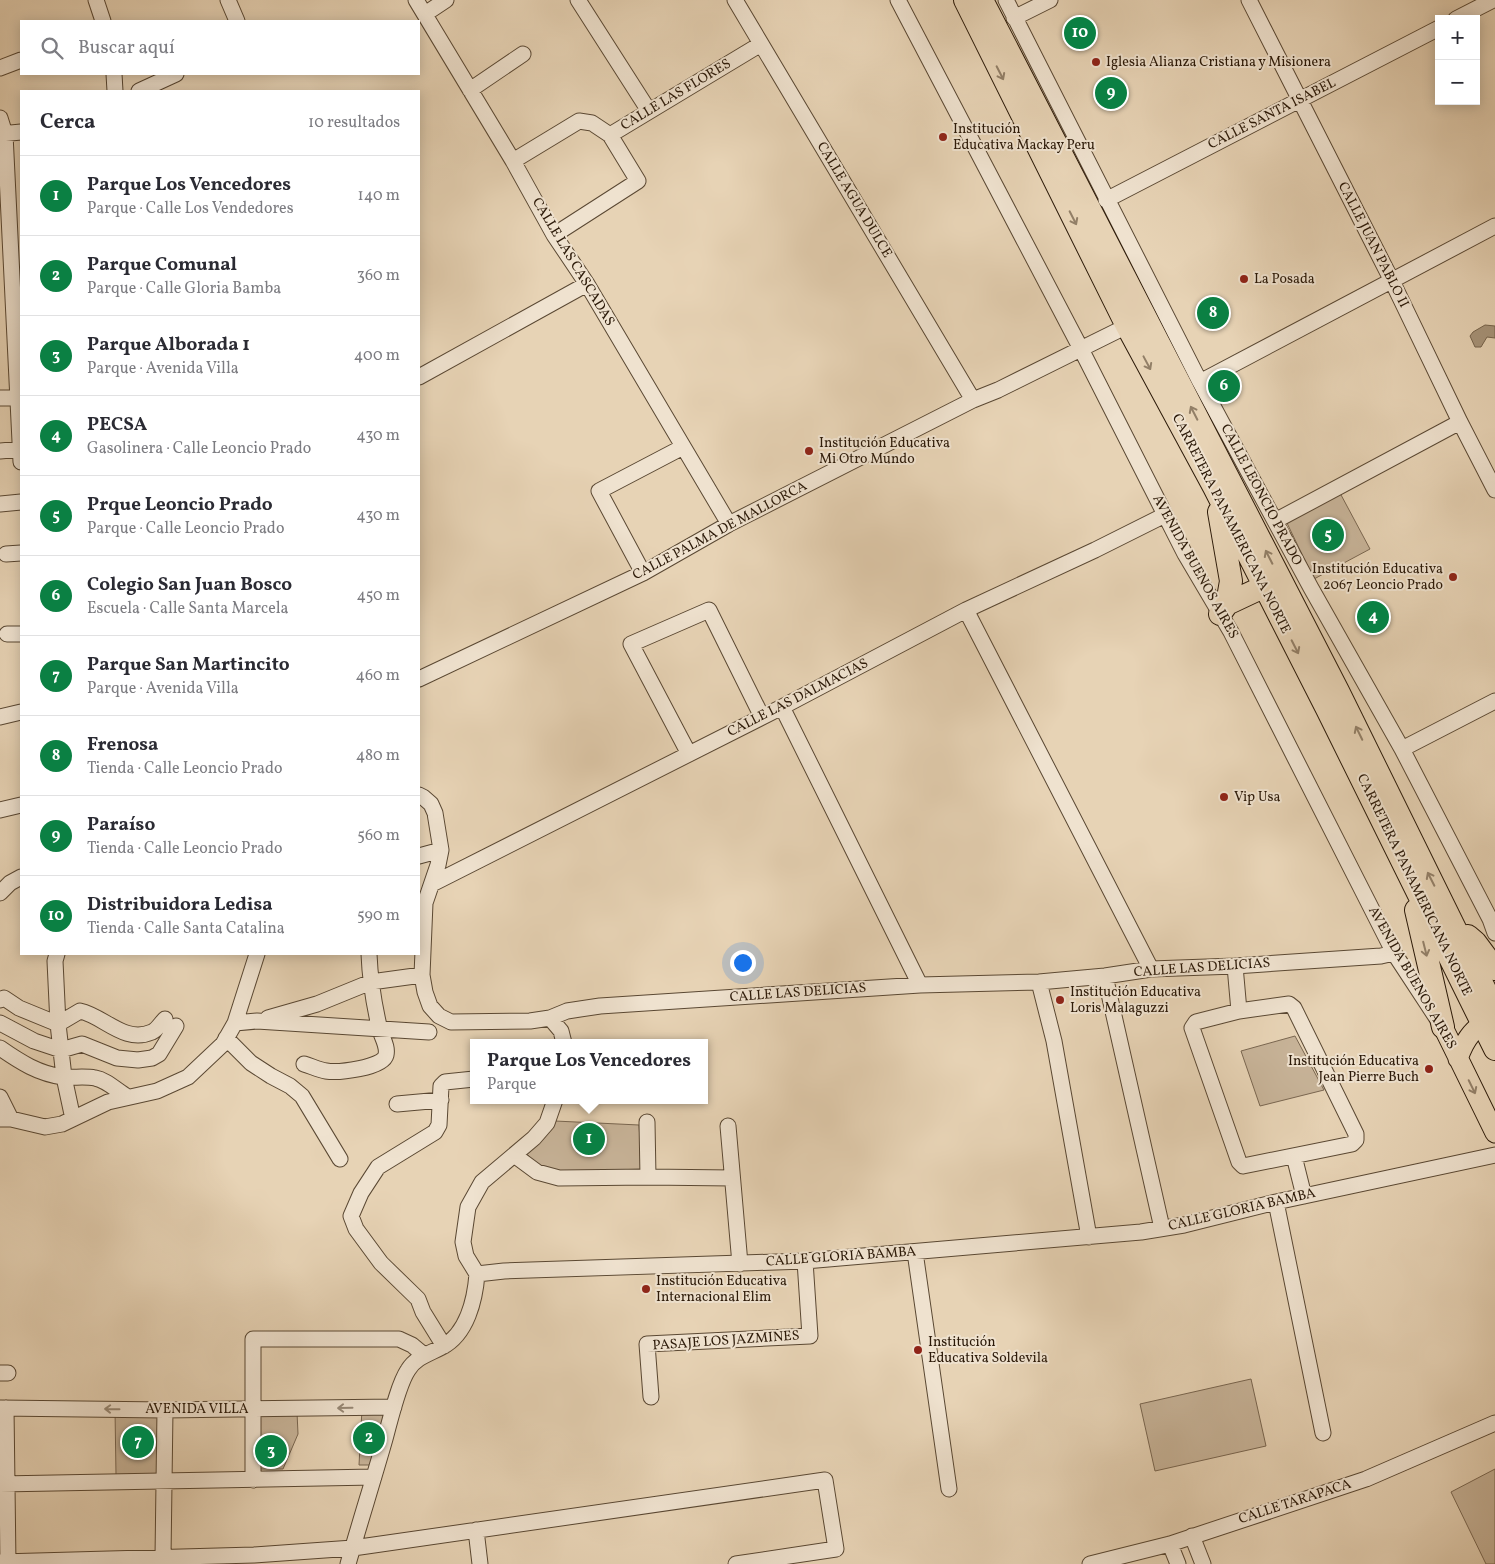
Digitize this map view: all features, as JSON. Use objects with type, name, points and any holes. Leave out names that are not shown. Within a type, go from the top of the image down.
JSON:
[{"type":"highway","points":[[958,0],[978,30]]},
{"type":"highway","name":"CARRETERA PANAMERICANA NORTE","points":[[965,0],[978,30],[1127,326],[1214,487],[1338,691],[1453,922],[1491,1018],[1495,1048]]},
{"type":"highway","name":"CARRETERA PANAMERICANA NORTE","points":[[982,0],[1272,584],[1327,709],[1405,868],[1491,1018]]},
{"type":"highway","points":[[1214,487],[1231,581],[1223,609]]},
{"type":"highway","points":[[1223,609],[1272,584]]},
{"type":"highway","points":[[1405,868],[1443,1027]]},
{"type":"highway","points":[[1453,922],[1475,942],[1495,969]]},
{"type":"main road","points":[[1458,1058],[1467,1038],[1491,1018]]},
{"type":"main road","name":"AVENIDA BUENOS AIRES","points":[[1443,1027],[1495,1133]]},
{"type":"street","points":[[96,0],[102,20]]},
{"type":"street","name":"CALLE LAS CASCADAS","points":[[416,0],[554,235],[587,284],[729,524]]},
{"type":"street","points":[[425,14],[446,0]]},
{"type":"street","points":[[578,0],[649,111]]},
{"type":"street","name":"CALLE AGUA DULCE","points":[[734,0],[974,400]]},
{"type":"street","name":"AVENIDA BUENOS AIRES","points":[[898,0],[1081,349],[1184,554],[1223,609],[1231,632],[1394,952],[1443,1027]]},
{"type":"street","name":"CALLE LEONCIO PRADO","points":[[1006,0],[1200,382],[1402,749],[1493,923]]},
{"type":"street","points":[[1014,18],[1050,0]]},
{"type":"street","name":"CALLE JUAN PABLO II","points":[[1249,0],[1392,281],[1495,490]]},
{"type":"street","points":[[1464,15],[1493,0]]},
{"type":"street","points":[[231,1],[237,20]]},
{"type":"street","name":"CALLE SANTA ISABEL","points":[[1106,200],[1435,30]]},
{"type":"street","name":"CALLE LAS FLORES","points":[[512,161],[579,121],[592,123],[610,135],[761,44]]},
{"type":"street","points":[[470,90],[523,54]]},
{"type":"street","points":[[0,68],[20,60]]},
{"type":"street","points":[[114,75],[116,90]]},
{"type":"street","points":[[141,90],[174,75]]},
{"type":"street","points":[[0,118],[16,243],[20,397],[0,398]]},
{"type":"street","points":[[2,134],[20,132]]},
{"type":"street","points":[[554,235],[638,181],[610,135]]},
{"type":"street","points":[[1200,382],[1495,226]]},
{"type":"street","points":[[420,376],[587,284]]},
{"type":"street","name":"CALLE PALMA DE MALLORCA","points":[[420,679],[643,573],[729,524],[974,400],[1127,326]]},
{"type":"street","points":[[1275,521],[1460,422]]},
{"type":"street","points":[[643,573],[599,492],[683,447]]},
{"type":"street","points":[[0,451],[20,449]]},
{"type":"street","points":[[0,504],[20,502]]},
{"type":"street","name":"CALLE LAS DALMACIAS","points":[[432,884],[782,707],[966,610],[1165,515]]},
{"type":"street","points":[[689,754],[631,644],[709,610],[762,717]]},
{"type":"street","points":[[966,610],[1151,969]]},
{"type":"street","points":[[1402,749],[1495,700]]},
{"type":"street","points":[[782,707],[920,985]]},
{"type":"street","points":[[0,717],[20,712]]},
{"type":"street","name":"CALLE LAS DELICIAS","points":[[420,796],[431,804],[435,813],[440,850],[432,884],[422,904],[422,975],[430,1006],[439,1016],[451,1022],[530,1021],[550,1018],[567,1011],[600,1006],[920,985],[1039,982],[1105,976],[1151,969],[1236,966],[1381,956],[1394,952]]},
{"type":"street","points":[[0,810],[20,805]]},
{"type":"street","points":[[420,856],[440,850]]},
{"type":"street","points":[[0,893],[20,877]]},
{"type":"street","points":[[57,955],[55,961],[58,1024],[64,1077],[73,1119]]},
{"type":"street","points":[[0,1097],[6,1119],[45,1127],[62,1124],[108,1102],[157,1091],[188,1077],[223,1044],[235,1023],[257,955]]},
{"type":"street","points":[[304,1064],[327,1071],[349,1070],[380,1063],[386,1057],[387,1049],[380,1030],[370,982],[369,955]]},
{"type":"street","points":[[1236,966],[1239,1011]]},
{"type":"street","points":[[257,1021],[317,1004],[370,982],[422,975]]},
{"type":"street","points":[[1105,976],[1162,1228]]},
{"type":"street","points":[[1039,982],[1054,1041],[1089,1237]]},
{"type":"street","points":[[0,1000],[4,998],[19,1008],[58,1024]]},
{"type":"street","points":[[1289,1004],[1294,1008],[1356,1134],[1356,1140],[1352,1144],[1243,1166],[1239,1162],[1192,1028],[1196,1022],[1239,1011],[1289,1004]]},
{"type":"street","points":[[0,1023],[34,1041],[61,1050],[82,1044],[116,1058],[138,1060],[152,1058],[160,1054],[171,1022],[153,1032],[137,1036],[117,1030],[87,1012],[80,1010],[58,1024]]},
{"type":"street","points":[[550,1018],[561,1031],[563,1039]]},
{"type":"street","points":[[235,1023],[257,1021],[429,1032]]},
{"type":"street","points":[[226,1038],[251,1063],[290,1086],[302,1096],[340,1159]]},
{"type":"street","points":[[0,1048],[24,1064],[47,1074],[64,1077],[95,1078],[128,1097]]},
{"type":"street","points":[[444,1346],[423,1312],[418,1299],[381,1263],[356,1229],[351,1216],[361,1193],[378,1167],[435,1132],[439,1125],[441,1086],[446,1082],[470,1079]]},
{"type":"street","points":[[397,1104],[441,1100]]},
{"type":"street","points":[[348,1564],[406,1372],[413,1363],[424,1355],[444,1346],[455,1338],[474,1302],[477,1274],[466,1256],[462,1242],[468,1207],[482,1182],[534,1138],[547,1123],[554,1104]]},
{"type":"street","points":[[647,1122],[648,1177]]},
{"type":"street","points":[[728,1126],[740,1264]]},
{"type":"street","points":[[514,1155],[536,1172],[559,1178],[732,1178]]},
{"type":"street","name":"CALLE GLORIA BAMBA","points":[[477,1274],[504,1271],[805,1261],[1141,1232],[1184,1225],[1276,1202],[1495,1155]]},
{"type":"street","points":[[1294,1156],[1304,1196]]},
{"type":"street","points":[[1276,1202],[1323,1433]]},
{"type":"street","points":[[915,1252],[949,1489]]},
{"type":"street","name":"PASAJE LOS JAZMINES","points":[[651,1396],[647,1344],[810,1336],[805,1261]]},
{"type":"street","points":[[253,1480],[253,1339],[399,1340],[412,1345],[424,1355]]},
{"type":"street","name":"AVENIDA VILLA","points":[[3,1408],[165,1410],[394,1407]]},
{"type":"street","points":[[3,1408],[6,1562],[144,1561],[164,1557],[253,1559],[353,1548],[825,1480],[836,1549],[736,1564]]},
{"type":"street","points":[[164,1557],[165,1410]]},
{"type":"street","name":"CALLE TARAPACA","points":[[1090,1564],[1170,1544],[1366,1479],[1495,1423]]},
{"type":"street","points":[[3,1484],[374,1477]]},
{"type":"street","points":[[476,1530],[480,1564]]},
{"type":"street","points":[[1192,1536],[1203,1564]]},
{"type":"street","points":[[1170,1544],[1178,1564]]},
{"type":"shaded area","points":[[1485,325],[1495,326],[1495,338],[1487,337],[1481,347],[1475,347],[1470,336]]},
{"type":"shaded area","points":[[1340,493],[1370,549],[1314,579],[1286,521]]},
{"type":"shaded area","points":[[1295,1036],[1324,1090],[1260,1106],[1241,1051]]},
{"type":"shaded area","points":[[555,1121],[639,1125],[642,1169],[560,1172],[538,1166],[526,1153]]},
{"type":"shaded area","points":[[1251,1379],[1266,1446],[1155,1471],[1140,1404]]},
{"type":"shaded area","points":[[162,1408],[161,1475],[116,1475],[115,1410]]},
{"type":"shaded area","points":[[362,1409],[385,1411],[371,1465],[359,1465]]},
{"type":"shaded area","points":[[250,1412],[297,1412],[298,1434],[283,1469],[252,1469]]},
{"type":"shaded area","points":[[1495,1469],[1495,1564],[1486,1564],[1451,1492]]},
{"type":"place","name":"Distribuidora Ledisa","points":[[1080,33]]},
{"type":"place","name":"Iglesia Alianza Cristiana y Misionera","points":[[1096,62]]},
{"type":"place","name":"Paraíso","points":[[1111,93]]},
{"type":"place","name":"Institución Educativa Mackay Peru","points":[[943,137]]},
{"type":"place","name":"La Posada","points":[[1244,279]]},
{"type":"place","name":"Frenosa","points":[[1213,313]]},
{"type":"place","name":"Colegio San Juan Bosco","points":[[1224,386]]},
{"type":"place","name":"Institución Educativa Mi Otro Mundo","points":[[809,451]]},
{"type":"place","name":"Prque Leoncio Prado","points":[[1328,535]]},
{"type":"place","name":"Institución Educativa 2067 Leoncio Prado","points":[[1453,577]]},
{"type":"place","name":"PECSA","points":[[1373,617]]},
{"type":"place","name":"Vip Usa","points":[[1224,797]]},
{"type":"place","name":"Institución Educativa Loris Malaguzzi","points":[[1060,1000]]},
{"type":"place","name":"Institución Educativa Jean Pierre Buch","points":[[1429,1069]]},
{"type":"place","name":"Parque Los Vencedores","points":[[589,1139]]},
{"type":"place","name":"Institución Educativa Internacional Elim","points":[[646,1289]]},
{"type":"place","name":"Institución Educativa Soldevila","points":[[918,1350]]},
{"type":"place","name":"Parque Comunal","points":[[369,1438]]},
{"type":"place","name":"Parque San Martincito","points":[[138,1442]]},
{"type":"place","name":"Parque Alborada 1","points":[[271,1451]]}]
